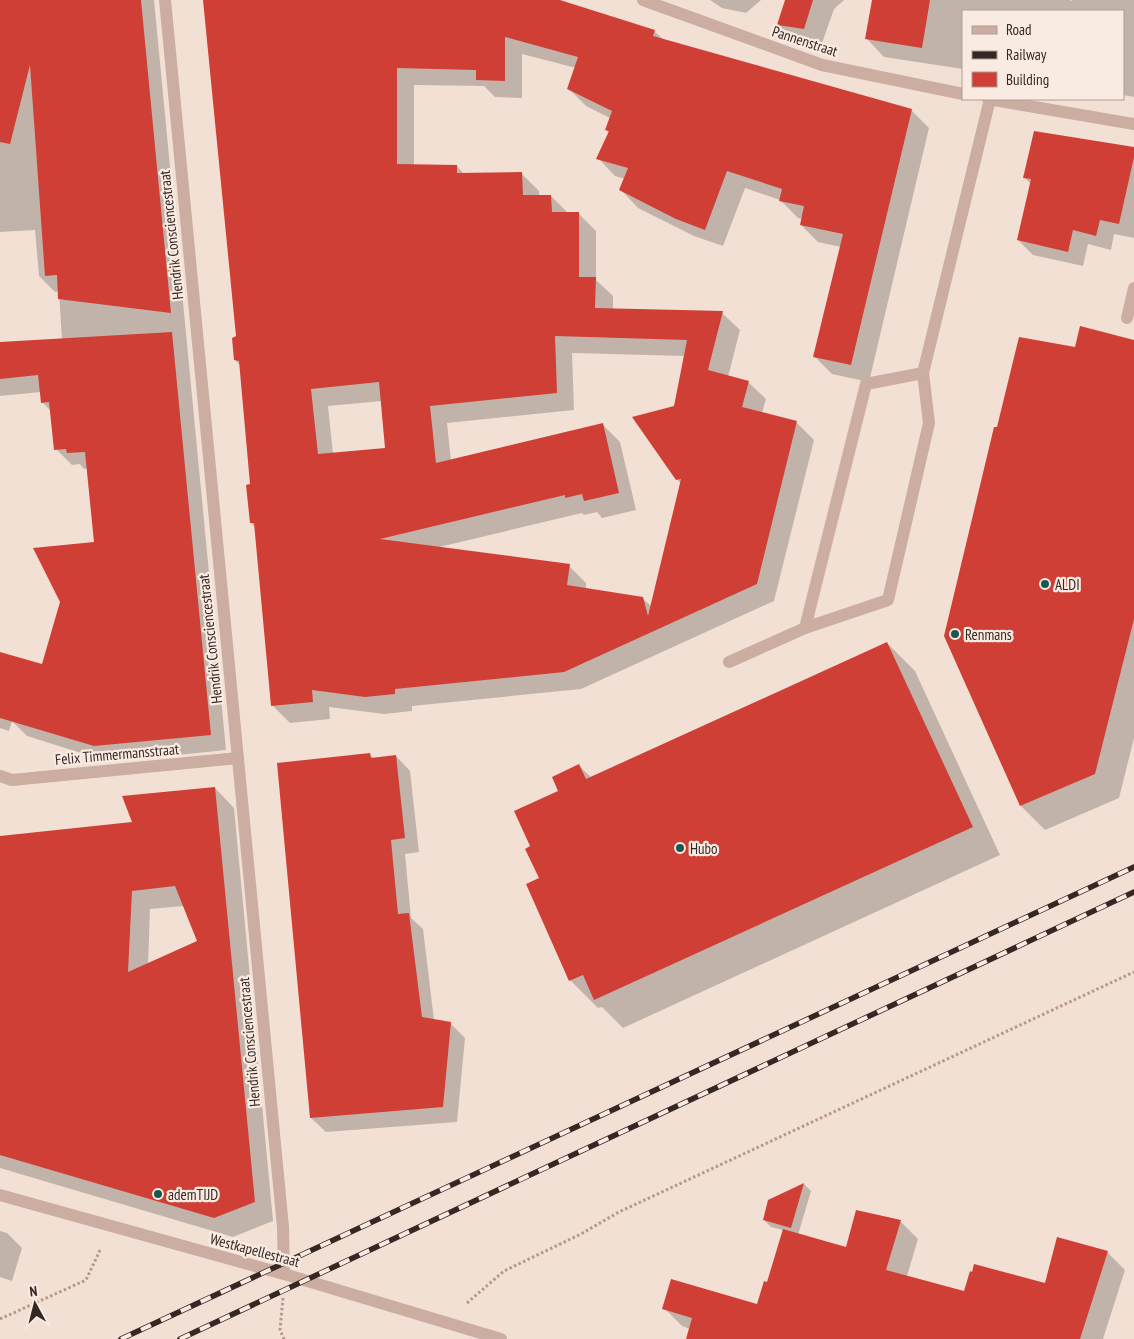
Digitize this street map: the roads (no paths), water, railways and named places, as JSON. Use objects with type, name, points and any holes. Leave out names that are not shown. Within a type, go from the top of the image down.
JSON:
[{"type":"street","name":"Hendrik Consciencestraat","points":[[165,0],[282,1217],[284,1274]]},
{"type":"street","name":"Pannenstraat","points":[[643,0],[822,66],[962,94]]},
{"type":"street","points":[[729,662],[805,628],[888,600],[930,423],[923,373],[989,100]]},
{"type":"street","points":[[995,100],[1134,124]]},
{"type":"street","points":[[1127,318],[1134,288]]},
{"type":"street","points":[[805,628],[866,384],[923,373]]},
{"type":"street","name":"Felix Timmermansstraat","points":[[0,776],[12,780],[238,758]]},
{"type":"street","name":"Westkapellestraat","points":[[0,1195],[284,1274],[501,1339]]},
{"type":"railway","points":[[121,1339],[1134,867]]},
{"type":"railway","points":[[180,1339],[1134,892]]},
{"type":"place","name":"ALDI","points":[[1045,584]]},
{"type":"place","name":"Renmans","points":[[955,634]]},
{"type":"place","name":"Hubo","points":[[680,848]]},
{"type":"place","name":"ademTIJD","points":[[158,1194]]}]
